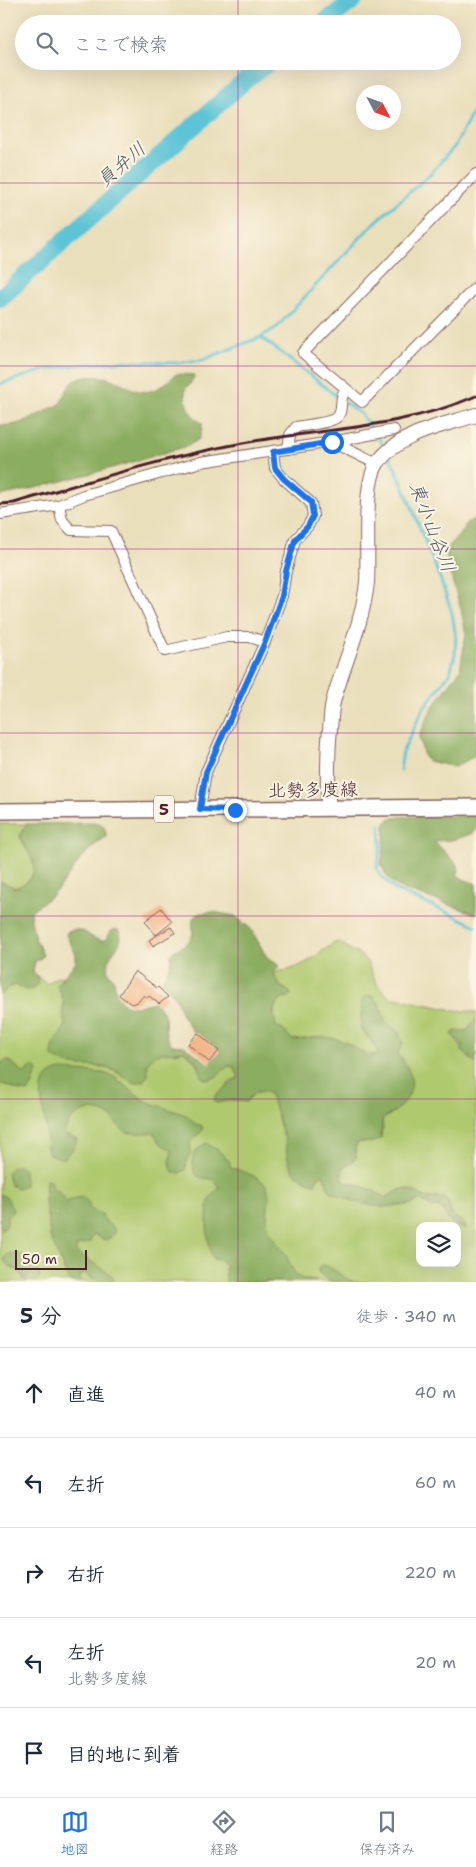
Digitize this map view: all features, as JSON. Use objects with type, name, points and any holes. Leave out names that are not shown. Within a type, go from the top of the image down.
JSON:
[{"type":"main road","name":"北勢多度線","points":[[0,811],[476,807]]},
{"type":"street","points":[[476,174],[303,353],[345,390],[362,402],[476,288]]},
{"type":"street","points":[[288,449],[290,435],[296,427],[336,419],[339,415],[340,404],[345,390]]},
{"type":"street","points":[[328,808],[328,752],[333,704],[361,615],[367,582],[369,498],[372,480],[380,460],[396,444],[411,436],[476,416]]},
{"type":"street","points":[[0,514],[59,505],[84,495],[201,462],[273,452],[394,430]]},
{"type":"street","points":[[332,442],[380,460]]},
{"type":"street","points":[[200,809],[206,772],[265,642],[282,596],[286,571],[295,540],[308,526],[313,516],[311,502],[284,479],[275,468],[273,452]]},
{"type":"street","points":[[59,505],[62,520],[71,530],[111,531],[165,651],[227,638],[250,637],[265,642]]},
{"type":"green space","points":[[176,374],[195,375],[185,389],[185,395],[190,413],[202,423],[199,439],[188,446],[71,479],[0,496],[0,425],[23,422],[59,405],[71,384],[78,379],[102,377],[132,389],[151,391],[162,386]]},
{"type":"green space","points":[[476,518],[476,755],[455,767],[428,761],[424,757],[419,737],[431,710],[460,670],[466,634],[446,554],[449,546],[464,530],[466,523]]},
{"type":"green space","points":[[476,816],[476,831],[455,839],[435,842],[458,865],[457,875],[476,884],[476,914],[403,889],[393,883],[386,875],[381,864],[385,824],[389,819],[400,817]]},
{"type":"green space","points":[[99,823],[105,829],[106,837],[84,855],[53,894],[31,911],[35,938],[43,955],[35,962],[33,971],[37,976],[38,983],[33,989],[26,990],[16,985],[9,987],[0,996],[0,882],[15,888],[18,887],[30,878],[34,867],[20,835],[27,824]]},
{"type":"green space","points":[[0,824],[27,824],[20,835],[34,867],[32,875],[28,880],[15,888],[0,882]]},
{"type":"green space","points":[[213,912],[235,916],[251,929],[266,956],[280,966],[273,972],[280,986],[290,992],[291,995],[277,1002],[273,1012],[276,1026],[293,1040],[328,1037],[346,1043],[369,1057],[378,1054],[377,1049],[361,1028],[362,999],[369,995],[376,999],[386,1021],[401,1038],[403,1044],[397,1054],[411,1076],[410,1091],[402,1104],[382,1120],[381,1139],[373,1142],[358,1142],[355,1148],[356,1158],[342,1169],[342,1176],[345,1182],[366,1188],[385,1198],[402,1189],[413,1191],[427,1198],[445,1198],[451,1214],[464,1223],[466,1229],[461,1226],[461,1222],[448,1220],[443,1209],[433,1208],[420,1199],[413,1204],[382,1207],[355,1202],[330,1191],[323,1174],[318,1177],[315,1183],[300,1177],[289,1162],[285,1140],[269,1093],[262,1091],[256,1093],[246,1102],[233,1100],[216,1103],[214,1100],[215,1096],[239,1077],[234,1067],[228,1066],[217,1076],[208,1080],[201,1075],[197,1062],[184,1051],[163,1053],[155,1056],[147,1064],[148,1075],[143,1081],[134,1083],[114,1070],[98,1066],[75,1066],[52,1056],[54,1044],[65,1027],[64,1001],[57,985],[76,962],[76,954],[66,935],[68,931],[79,930],[98,940],[104,941],[113,929],[118,930],[121,938],[108,961],[107,970],[114,980],[117,996],[125,1005],[136,1007],[153,1002],[164,1013],[166,1033],[172,1045],[184,1046],[209,1064],[221,1051],[198,1032],[194,1033],[182,1015],[176,999],[162,982],[170,966],[171,954],[190,940],[193,930],[193,918],[203,913]]},
{"type":"green space","points":[[339,942],[363,957],[376,982],[389,997],[454,1010],[476,1012],[476,1021],[467,1031],[460,1031],[456,1041],[476,1064],[476,1282],[32,1282],[36,1281],[25,1255],[19,1256],[8,1266],[17,1270],[26,1282],[0,1282],[0,1228],[4,1228],[7,1216],[3,1195],[0,1194],[0,1083],[21,1091],[32,1087],[33,1078],[38,1071],[24,1074],[9,1060],[0,1064],[0,996],[9,987],[16,985],[26,990],[37,983],[37,976],[46,984],[57,977],[64,976],[60,980],[61,995],[65,1001],[63,1010],[65,1028],[56,1039],[99,1067],[113,1070],[134,1083],[148,1075],[147,1064],[159,1053],[184,1051],[197,1063],[204,1079],[217,1076],[228,1066],[234,1067],[239,1077],[230,1082],[216,1103],[233,1100],[246,1102],[256,1093],[262,1091],[269,1093],[285,1140],[291,1167],[305,1180],[315,1183],[318,1177],[323,1174],[330,1191],[355,1202],[382,1207],[413,1204],[420,1199],[443,1209],[451,1222],[416,1222],[416,1267],[461,1267],[461,1227],[465,1229],[461,1222],[458,1222],[452,1215],[448,1202],[439,1198],[427,1198],[407,1189],[402,1189],[385,1198],[366,1188],[345,1182],[342,1176],[342,1169],[356,1158],[355,1148],[358,1142],[373,1142],[383,1129],[382,1120],[395,1111],[403,1060],[397,1054],[399,1032],[386,1022],[380,1004],[362,1000],[361,1028],[377,1049],[378,1054],[364,1054],[321,1038],[293,1040],[276,1026],[274,1010],[278,1003],[290,992],[280,986],[272,972],[298,967],[334,943]]},
{"type":"green space","points":[[476,1021],[476,1064],[462,1051],[462,1045],[452,1035],[455,1031],[467,1031]]},
{"type":"green space","points":[[8,1060],[24,1073],[32,1067],[38,1071],[28,1092],[0,1083],[0,1064]]},
{"type":"green space","points":[[61,1070],[104,1073],[114,1077],[145,1101],[186,1115],[196,1124],[202,1126],[203,1130],[190,1142],[191,1154],[185,1170],[180,1173],[174,1173],[170,1165],[172,1150],[161,1144],[154,1133],[127,1132],[110,1116],[96,1111],[82,1112],[70,1120],[64,1134],[77,1139],[73,1149],[63,1159],[49,1154],[42,1101],[43,1085],[46,1078],[52,1073]]},
{"type":"green space","points":[[206,1143],[218,1150],[230,1162],[230,1167],[254,1176],[265,1184],[269,1196],[267,1223],[272,1236],[286,1255],[296,1275],[318,1282],[226,1282],[225,1266],[222,1261],[213,1259],[207,1228],[209,1202],[212,1195],[220,1188],[211,1179],[197,1176],[194,1167],[194,1154]]},
{"type":"green space","points":[[19,1166],[24,1171],[25,1185],[18,1188],[10,1185],[7,1173],[11,1168]]},
{"type":"green space","points":[[46,1179],[50,1181],[54,1189],[59,1191],[66,1202],[83,1197],[88,1202],[90,1209],[101,1214],[106,1222],[114,1228],[115,1233],[110,1238],[105,1240],[94,1234],[89,1243],[78,1245],[75,1251],[109,1273],[113,1277],[114,1282],[100,1282],[84,1273],[79,1276],[80,1282],[69,1282],[50,1236],[45,1199]]},
{"type":"green space","points":[[0,1194],[7,1198],[13,1210],[7,1216],[7,1224],[4,1228],[0,1228]]},
{"type":"green space","points":[[8,1254],[24,1256],[32,1262],[40,1277],[36,1281],[26,1282],[19,1271],[6,1263],[4,1258]]},
{"type":"green space","points":[[323,1265],[332,1268],[348,1279],[358,1282],[329,1281],[318,1272],[319,1267]]},
{"type":"building","points":[[161,908],[172,922],[156,935],[145,921]]},
{"type":"building","points":[[171,927],[175,933],[153,946],[149,940]]},
{"type":"building","points":[[135,971],[158,987],[168,997],[159,1004],[149,996],[147,998],[144,995],[138,1002],[131,1004],[119,995]]},
{"type":"building","points":[[198,1033],[219,1051],[209,1062],[188,1044]]},
{"type":"waterway","name":"員弁川","points":[[334,15],[354,0]]},
{"type":"waterway","name":"員弁川","points":[[0,298],[258,70]]},
{"type":"waterway","points":[[0,384],[44,370],[79,365],[125,361],[176,363],[202,360],[261,337],[277,327],[371,226],[430,174],[455,146],[476,106]]},
{"type":"waterway","name":"東小山谷川","points":[[261,337],[339,398]]},
{"type":"waterway","name":"東小山谷川","points":[[344,402],[361,414],[373,431]]},
{"type":"waterway","name":"東小山谷川","points":[[377,436],[386,449]]},
{"type":"waterway","name":"東小山谷川","points":[[389,455],[440,578],[452,613],[456,637],[455,654],[450,673],[423,709],[403,751],[400,771]]},
{"type":"waterway","name":"東小山谷川","points":[[380,825],[381,846],[377,865],[378,872],[382,877],[397,891],[476,926]]},
{"type":"railway","points":[[0,504],[14,503],[181,456],[268,439],[389,422],[447,407],[476,396]]},
{"type":"route","points":[[235,810],[200,809],[206,772],[265,642],[282,596],[286,571],[295,540],[308,526],[313,516],[311,502],[284,479],[275,468],[273,452],[332,442]]}]
